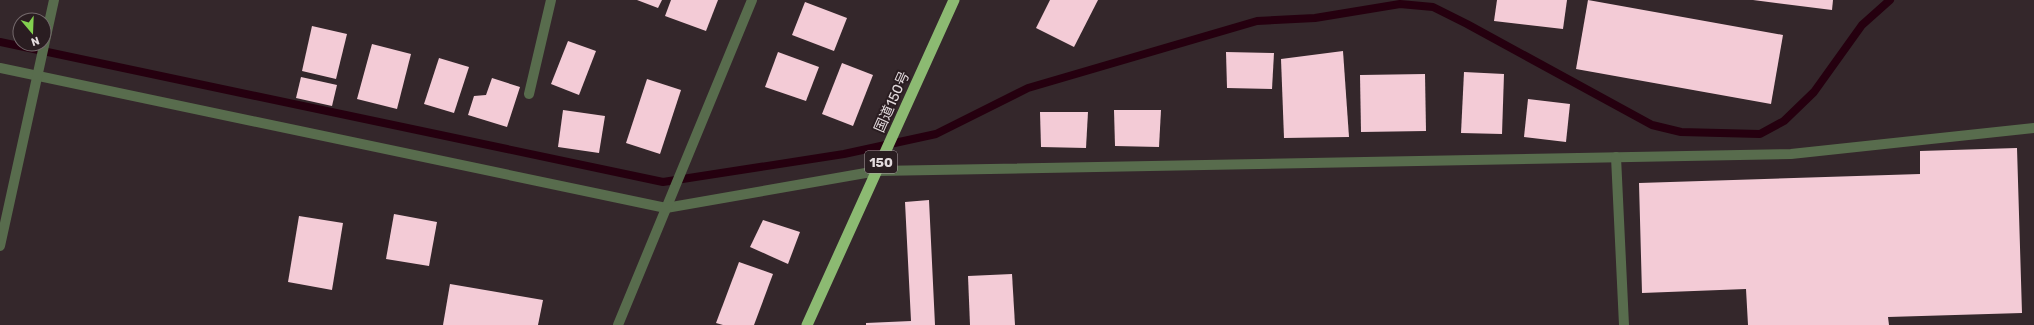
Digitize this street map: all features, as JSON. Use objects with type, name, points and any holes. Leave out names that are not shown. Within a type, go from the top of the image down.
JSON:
[{"type":"highway","name":"国道150号","points":[[808,325],[954,0]]},
{"type":"street","points":[[0,246],[54,0]]},
{"type":"street","points":[[529,94],[552,0]]},
{"type":"street","points":[[618,325],[752,0]]},
{"type":"street","points":[[0,68],[666,208],[876,171],[1791,154],[2034,128]]},
{"type":"street","points":[[1616,157],[1624,325]]},
{"type":"building","points":[[637,0],[662,0],[658,8]]},
{"type":"building","points":[[671,0],[718,0],[706,31],[665,16]]},
{"type":"building","points":[[1050,0],[1098,0],[1074,47],[1036,28]]},
{"type":"building","points":[[1497,0],[1567,0],[1563,29],[1494,21]]},
{"type":"building","points":[[1588,0],[1783,35],[1771,104],[1576,69]]},
{"type":"building","points":[[1753,0],[1833,0],[1832,10]]},
{"type":"building","points":[[805,2],[847,18],[834,51],[792,35]]},
{"type":"building","points":[[312,26],[347,34],[336,79],[302,71]]},
{"type":"building","points":[[568,41],[596,51],[579,95],[551,84]]},
{"type":"building","points":[[372,44],[411,54],[397,109],[357,99]]},
{"type":"building","points":[[1343,51],[1349,137],[1284,138],[1281,59]]},
{"type":"building","points":[[778,52],[819,67],[806,101],[765,87]]},
{"type":"building","points":[[1226,52],[1274,53],[1272,89],[1227,88]]},
{"type":"building","points":[[439,58],[469,67],[454,113],[424,104]]},
{"type":"building","points":[[842,63],[873,75],[853,126],[822,114]]},
{"type":"building","points":[[1464,72],[1504,74],[1502,134],[1461,133]]},
{"type":"building","points":[[1425,74],[1426,131],[1361,132],[1360,75]]},
{"type":"building","points":[[301,77],[337,85],[332,106],[296,98]]},
{"type":"building","points":[[492,78],[520,87],[507,127],[468,115],[474,96],[486,95]]},
{"type":"building","points":[[647,79],[681,90],[660,154],[626,143]]},
{"type":"building","points":[[1528,99],[1570,104],[1566,142],[1524,137]]},
{"type":"building","points":[[563,110],[605,116],[599,153],[558,147]]},
{"type":"building","points":[[1114,110],[1161,110],[1159,147],[1115,146]]},
{"type":"building","points":[[1040,112],[1088,112],[1086,148],[1041,147]]},
{"type":"building","points":[[2017,148],[2022,313],[1888,317],[1889,325],[1748,325],[1746,289],[1642,293],[1639,183],[1920,174],[1920,151]]},
{"type":"building","points":[[929,200],[935,325],[866,325],[866,323],[911,321],[905,202]]},
{"type":"building","points":[[394,214],[437,222],[429,266],[386,259]]},
{"type":"building","points":[[299,216],[343,223],[332,290],[288,282]]},
{"type":"building","points":[[763,220],[800,232],[788,264],[750,247]]},
{"type":"building","points":[[739,262],[773,274],[754,325],[723,325],[716,323]]},
{"type":"building","points":[[1012,274],[1015,325],[970,325],[968,276]]},
{"type":"building","points":[[450,284],[543,300],[538,325],[443,325]]},
{"type":"waterway","points":[[0,42],[663,182],[844,154],[936,134],[1028,88],[1257,21],[1315,18],[1400,4],[1433,7],[1652,125],[1681,132],[1760,134],[1784,121],[1814,92],[1862,25],[1890,0]]}]
